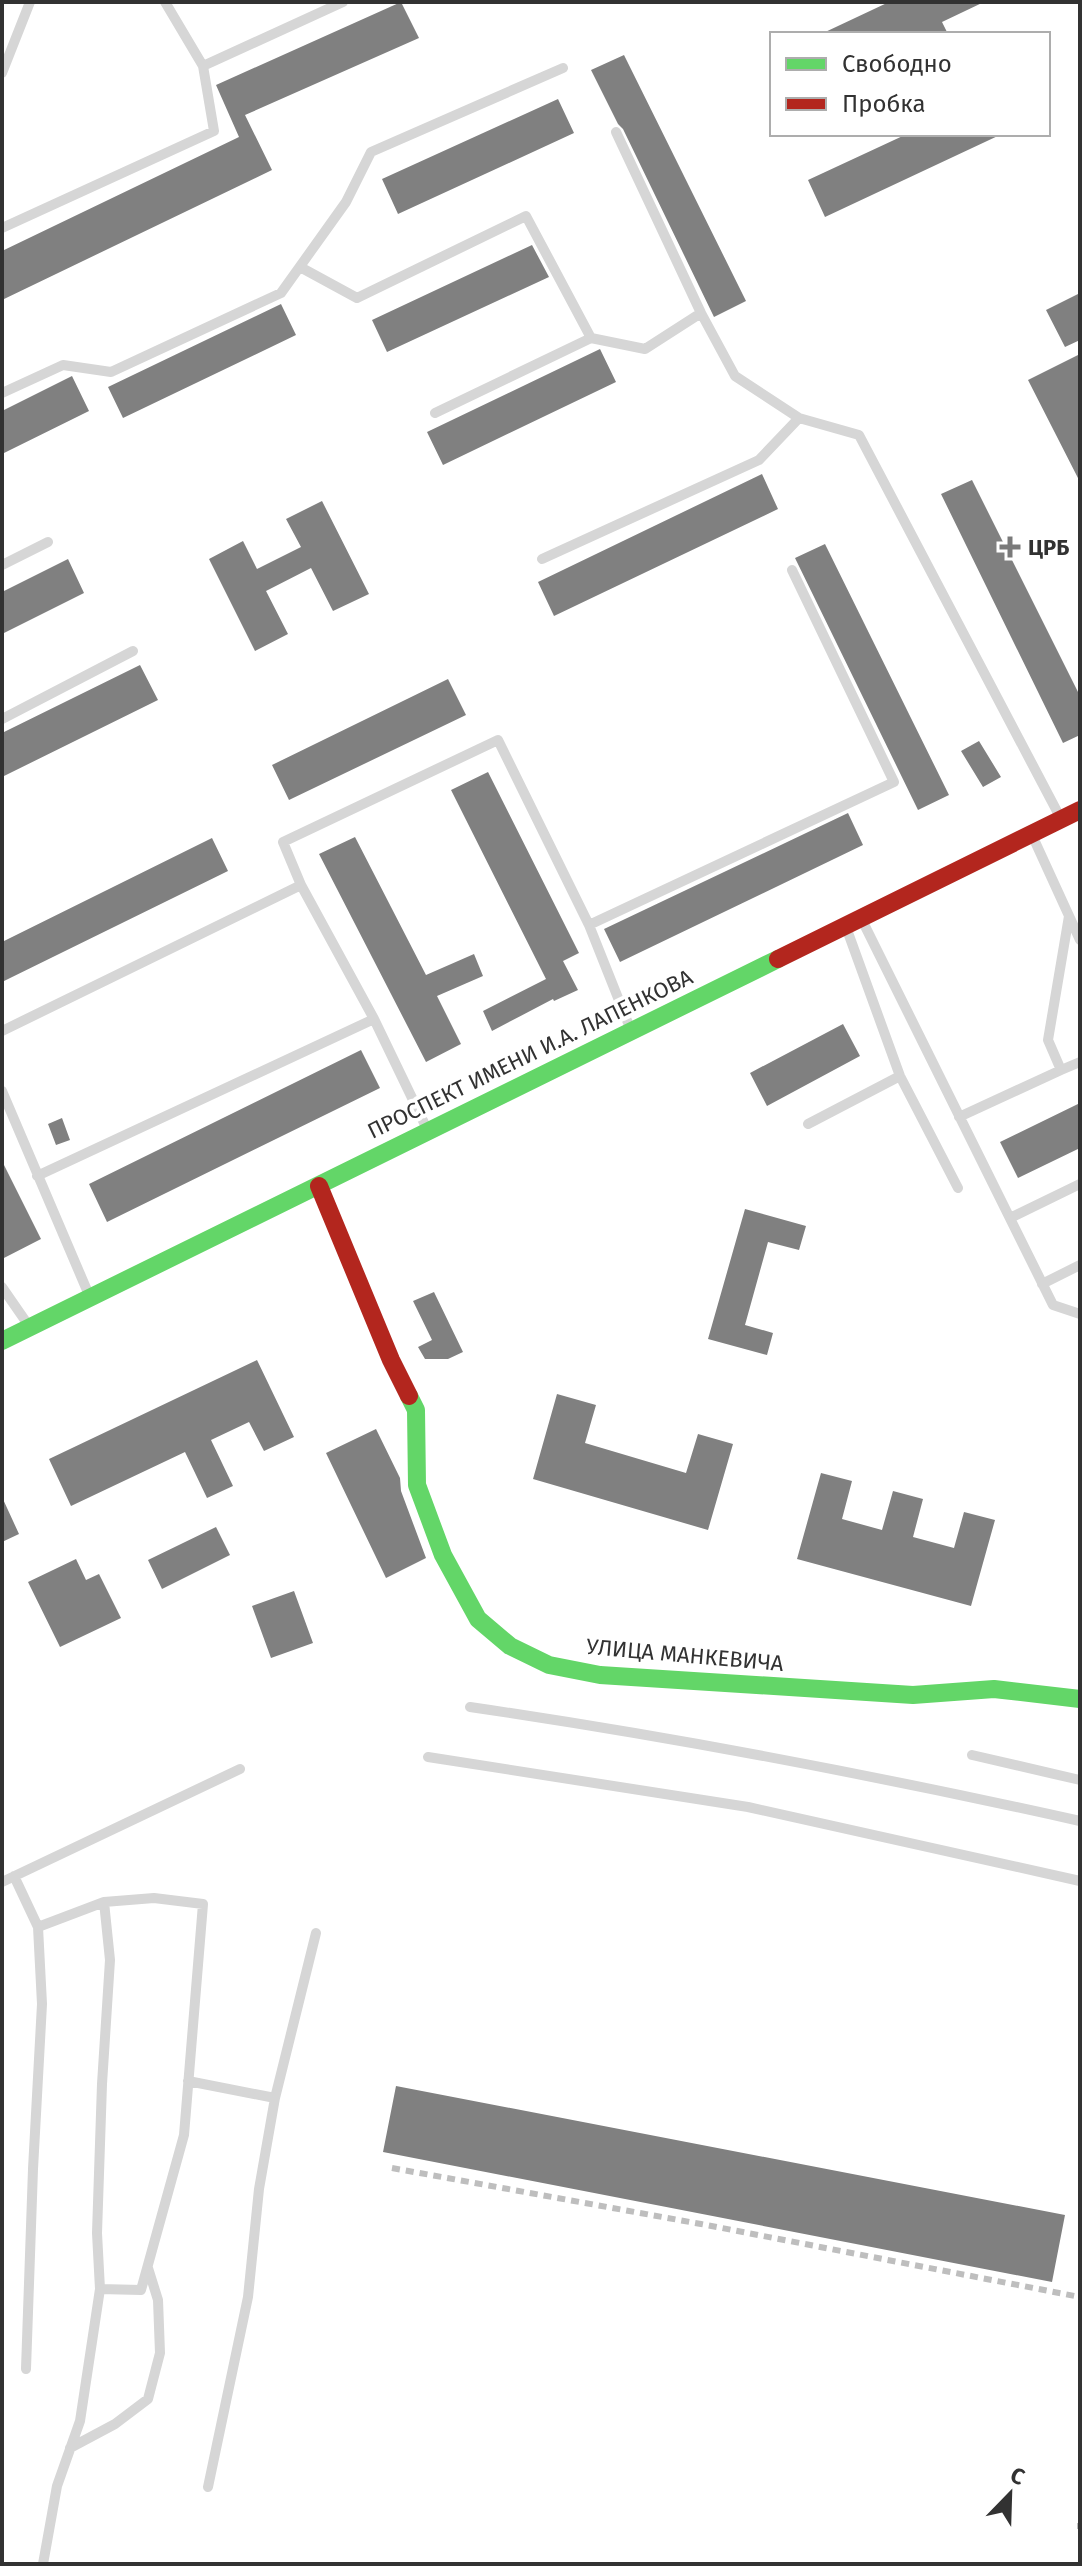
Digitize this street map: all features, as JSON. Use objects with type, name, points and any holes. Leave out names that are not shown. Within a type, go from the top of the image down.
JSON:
[{"type":"main road","name":"ПРОСПЕКТ ИМЕНИ И.А. ЛАПЕНКОВА","points":[[2,1341],[1080,810]]},
{"type":"main road","name":"УЛИЦА МАНКЕВИЧА","points":[[319,1186],[391,1360],[416,1410],[417,1485],[443,1555],[478,1619],[510,1646],[549,1665],[600,1675],[913,1695],[994,1689],[1080,1699]]},
{"type":"lane","points":[[2,73],[30,2]]},
{"type":"lane","points":[[2,228],[214,131],[203,66],[165,2]]},
{"type":"lane","points":[[203,66],[343,2]]},
{"type":"lane","points":[[2,393],[63,365],[111,372],[281,293],[346,202],[371,152],[563,68]]},
{"type":"lane","points":[[616,132],[701,313],[735,376],[799,418],[859,435],[1061,819]]},
{"type":"lane","points":[[300,267],[357,298],[526,216],[591,338]]},
{"type":"lane","points":[[435,413],[591,338],[645,349],[701,313]]},
{"type":"lane","points":[[542,559],[759,460],[799,418]]},
{"type":"lane","points":[[2,565],[48,542]]},
{"type":"lane","points":[[589,925],[894,782],[792,570]]},
{"type":"lane","points":[[2,719],[133,651]]},
{"type":"lane","points":[[428,1131],[374,1019],[301,885],[283,842],[498,740],[589,925],[630,1030]]},
{"type":"lane","points":[[1031,833],[1080,940]]},
{"type":"lane","points":[[2,1031],[301,885]]},
{"type":"lane","points":[[1061,1070],[1048,1040],[1069,916]]},
{"type":"lane","points":[[853,922],[900,1076],[958,1188]]},
{"type":"lane","points":[[853,922],[959,1117],[1053,1305],[1080,1314]]},
{"type":"lane","points":[[37,1176],[374,1019]]},
{"type":"lane","points":[[959,1117],[1080,1062]]},
{"type":"lane","points":[[808,1124],[900,1076]]},
{"type":"lane","points":[[2,1091],[89,1297]]},
{"type":"lane","points":[[1010,1218],[1080,1184]]},
{"type":"lane","points":[[1042,1284],[1080,1265]]},
{"type":"lane","points":[[2,1287],[30,1327]]},
{"type":"lane","points":[[470,1707],[643,1732],[1080,1821]]},
{"type":"lane","points":[[972,1755],[1080,1780]]},
{"type":"lane","points":[[428,1757],[748,1807],[1080,1881]]},
{"type":"lane","points":[[2,1882],[240,1769]]},
{"type":"lane","points":[[14,1876],[38,1927],[42,2004],[26,2369]]},
{"type":"lane","points":[[38,1927],[104,1902],[154,1898],[203,1904],[184,2135],[141,2290],[100,2289]]},
{"type":"lane","points":[[43,2564],[57,2486],[80,2421],[100,2289],[98,2203],[110,1960],[104,1902]]},
{"type":"lane","points":[[208,2487],[248,2297],[259,2189],[275,2098],[316,1933]]},
{"type":"lane","points":[[188,2081],[275,2098]]},
{"type":"lane","points":[[70,2448],[115,2424],[148,2399],[160,2353],[158,2300],[148,2266]]},
{"type":"building","points":[[401,2],[419,38],[245,115],[272,170],[2,300],[2,251],[239,137],[216,85]]},
{"type":"building","points":[[889,2],[984,2],[942,22],[947,32],[825,32]]},
{"type":"building","points":[[624,55],[746,301],[714,317],[591,70]]},
{"type":"building","points":[[558,99],[574,133],[398,214],[382,179]]},
{"type":"building","points":[[903,136],[998,136],[825,217],[808,180]]},
{"type":"building","points":[[532,245],[549,277],[387,352],[372,320]]},
{"type":"building","points":[[1080,293],[1080,340],[1065,347],[1046,310]]},
{"type":"building","points":[[281,304],[296,335],[123,418],[108,387]]},
{"type":"building","points":[[600,349],[616,382],[443,465],[427,432]]},
{"type":"building","points":[[1080,354],[1080,482],[1028,380]]},
{"type":"building","points":[[72,376],[89,411],[2,454],[2,411]]},
{"type":"building","points":[[762,474],[778,509],[554,616],[538,582]]},
{"type":"building","points":[[972,480],[1080,696],[1080,735],[1063,743],[941,494]]},
{"type":"building","points":[[322,501],[369,594],[333,611],[311,568],[266,591],[288,634],[255,651],[209,559],[243,541],[257,569],[301,547],[286,519]]},
{"type":"building","points":[[825,544],[949,795],[918,810],[795,558]]},
{"type":"building","points":[[68,559],[84,593],[2,634],[2,592]]},
{"type":"building","points":[[140,665],[158,700],[2,777],[2,733]]},
{"type":"building","points":[[448,679],[466,715],[289,800],[272,765]]},
{"type":"building","points":[[979,741],[1001,777],[983,787],[961,751]]},
{"type":"building","points":[[488,772],[579,953],[563,961],[578,990],[553,999],[492,1031],[483,1011],[546,979],[451,790]]},
{"type":"building","points":[[848,813],[863,845],[620,962],[604,929]]},
{"type":"building","points":[[355,837],[426,975],[474,954],[483,976],[437,996],[461,1044],[426,1062],[319,854]]},
{"type":"building","points":[[212,838],[228,871],[2,982],[2,942]]},
{"type":"building","points":[[843,1024],[860,1056],[767,1106],[750,1073]]},
{"type":"building","points":[[361,1050],[380,1088],[107,1222],[89,1184]]},
{"type":"building","points":[[1080,1103],[1080,1148],[1018,1178],[1000,1142]]},
{"type":"building","points":[[62,1118],[70,1140],[56,1145],[48,1124]]},
{"type":"building","points":[[2,1161],[41,1239],[2,1259]]},
{"type":"building","points":[[745,1209],[806,1226],[799,1250],[768,1242],[745,1325],[773,1333],[767,1355],[708,1339]]},
{"type":"building","points":[[434,1292],[463,1352],[448,1359],[425,1359],[418,1347],[432,1340],[413,1301]]},
{"type":"building","points":[[257,1360],[294,1437],[264,1451],[249,1422],[211,1440],[233,1486],[207,1498],[185,1452],[71,1506],[49,1459]]},
{"type":"building","points":[[557,1394],[596,1405],[585,1443],[686,1473],[698,1434],[733,1444],[708,1530],[533,1479]]},
{"type":"building","points":[[376,1429],[400,1478],[401,1491],[426,1558],[386,1578],[326,1453]]},
{"type":"building","points":[[821,1473],[852,1481],[842,1519],[882,1530],[893,1491],[923,1499],[913,1537],[954,1548],[964,1512],[995,1520],[971,1606],[797,1559]]},
{"type":"building","points":[[2,1497],[19,1534],[2,1542]]},
{"type":"building","points":[[216,1527],[230,1555],[162,1589],[148,1560]]},
{"type":"building","points":[[76,1559],[86,1580],[99,1574],[121,1618],[60,1647],[28,1582]]},
{"type":"building","points":[[294,1591],[313,1643],[271,1658],[252,1606]]},
{"type":"building","points":[[396,2086],[1065,2215],[1052,2282],[383,2152]]},
{"type":"railway","points":[[392,2168],[1080,2297]]},
{"type":"traffic: fast","points":[[2,1341],[778,959]]},
{"type":"traffic: fast","points":[[409,1396],[416,1410],[417,1485],[443,1555],[478,1619],[510,1646],[549,1665],[600,1675],[913,1695],[994,1689],[1080,1699]]},
{"type":"traffic: jam","points":[[778,959],[1080,810]]},
{"type":"traffic: jam","points":[[319,1186],[409,1396]]},
{"type":"place","name":"ЦРБ","points":[[1010,547]]}]
